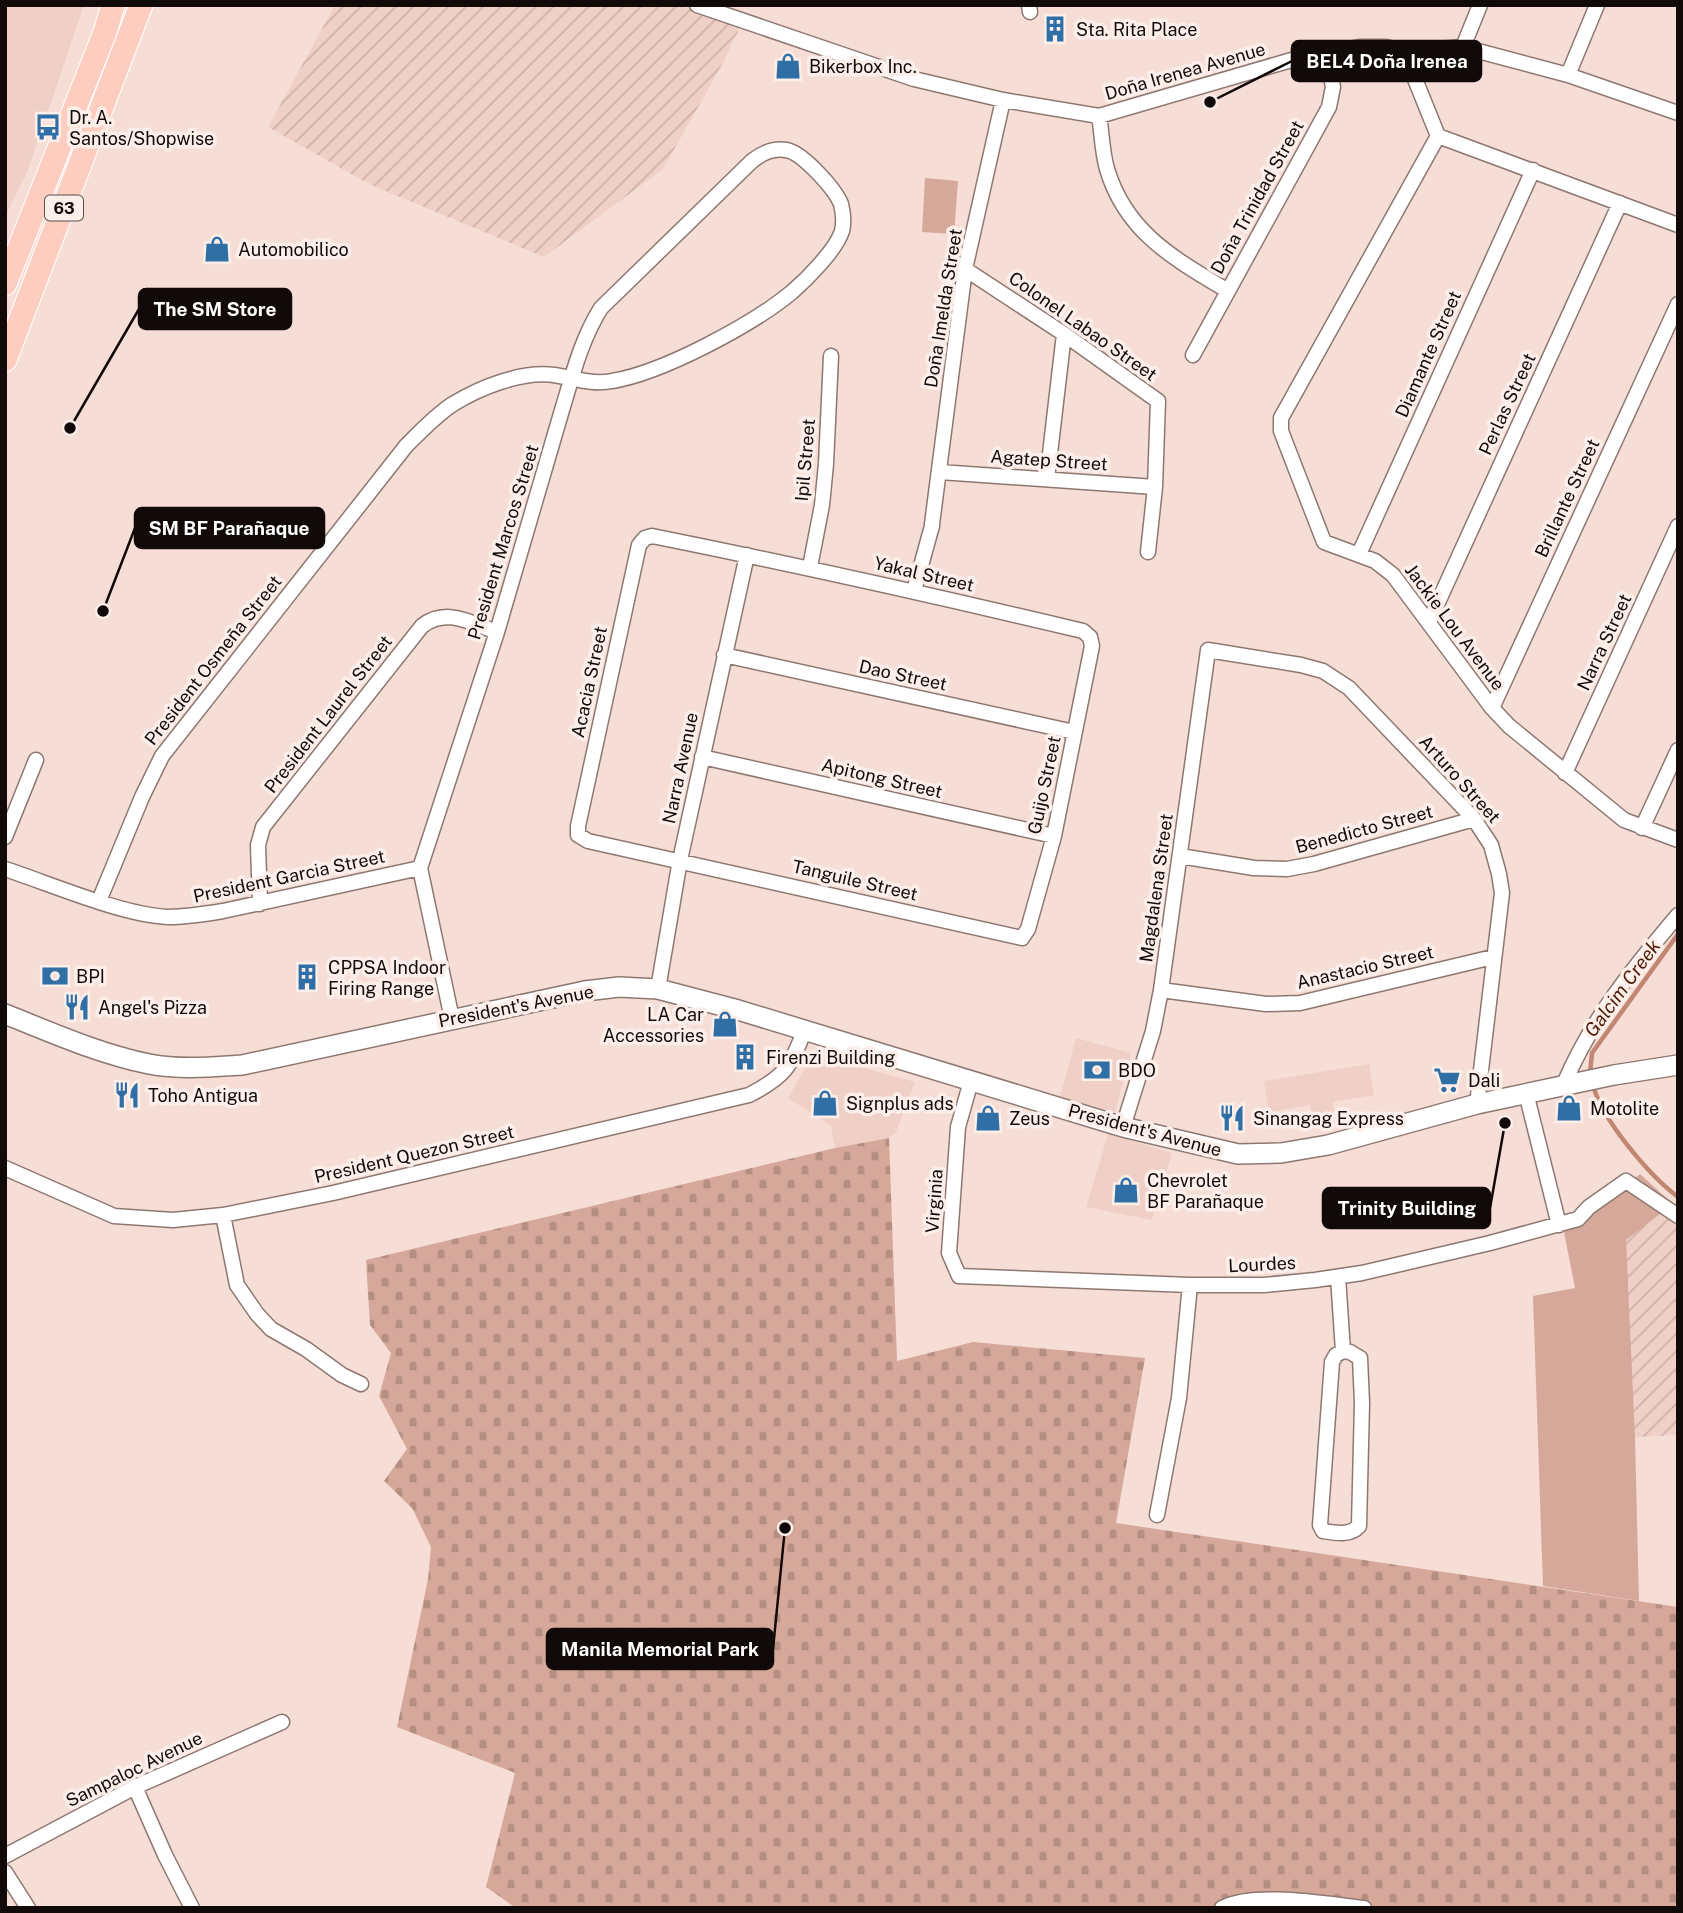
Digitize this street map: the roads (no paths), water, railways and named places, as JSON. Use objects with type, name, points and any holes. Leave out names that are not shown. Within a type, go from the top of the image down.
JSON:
[{"type":"main road","name":"63","points":[[5,284],[105,32],[113,5]]},
{"type":"main road","name":"63","points":[[5,360],[141,5]]},
{"type":"street","name":"Doña Irenea Avenue","points":[[697,5],[914,79],[1003,100],[1099,116],[1295,59],[1359,47],[1386,47],[1404,52],[1464,47],[1568,75],[1678,113]]},
{"type":"street","points":[[1464,47],[1480,5]]},
{"type":"street","points":[[1568,75],[1597,5]]},
{"type":"street","name":"Doña Trinidad Street","points":[[1193,355],[1329,107],[1334,87],[1326,52]]},
{"type":"street","points":[[1404,52],[1438,136],[1678,225]]},
{"type":"street","name":"Doña Imelda Street","points":[[914,591],[932,525],[965,269],[1003,100]]},
{"type":"street","points":[[1099,116],[1107,169],[1122,203],[1142,233],[1167,254],[1228,291]]},
{"type":"street","name":"Jackie Lou Avenue","points":[[1438,136],[1281,418],[1281,431],[1324,542],[1375,561],[1393,575],[1492,708],[1509,726],[1624,820],[1678,840]]},
{"type":"street","name":"President Marcos Street","points":[[420,868],[497,632],[587,330],[601,308],[763,153],[775,149],[788,150],[801,156],[836,194],[843,219]]},
{"type":"street","name":"Diamante Street","points":[[1359,554],[1533,170]]},
{"type":"street","name":"Perlas Street","points":[[1429,622],[1620,203]]},
{"type":"street","name":"President Osmeña Street","points":[[99,901],[162,756],[406,446],[453,404],[506,380],[554,375],[571,380],[609,382],[629,378],[717,339],[769,310],[794,290],[822,261],[842,232],[843,219]]},
{"type":"street","name":"Colonel Labao Street","points":[[965,269],[1065,334],[1158,401],[1155,487],[1148,552]]},
{"type":"street","name":"Brillante Street","points":[[1492,708],[1678,304]]},
{"type":"street","points":[[1047,479],[1065,334]]},
{"type":"street","name":"Ipil Street","points":[[810,567],[822,505],[831,356]]},
{"type":"street","name":"Agatep Street","points":[[940,472],[1155,487]]},
{"type":"street","name":"Narra Street","points":[[1566,773],[1678,526]]},
{"type":"street","name":"Acacia Street","points":[[680,860],[588,841],[578,835],[636,558],[639,545],[645,538],[652,536],[747,555]]},
{"type":"street","name":"Yakal Street","points":[[747,555],[810,567],[1083,631],[1090,637]]},
{"type":"street","name":"Narra Avenue","points":[[658,989],[680,860],[747,555]]},
{"type":"street","name":"President Laurel Street","points":[[260,904],[258,845],[264,827],[422,626],[433,617],[449,616],[497,632]]},
{"type":"street","name":"Guijo Street","points":[[1022,938],[1028,929],[1054,836],[1093,646],[1090,637]]},
{"type":"street","name":"Arturo Street","points":[[1208,650],[1301,665],[1323,671],[1349,688],[1474,819],[1491,845],[1502,893],[1477,1104]]},
{"type":"street","name":"Magdalena Street","points":[[1123,1127],[1153,1031],[1161,990],[1208,650]]},
{"type":"street","name":"Dao Street","points":[[724,655],[1074,732]]},
{"type":"street","points":[[1642,828],[1678,750]]},
{"type":"street","name":"Apitong Street","points":[[702,757],[1054,836]]},
{"type":"street","points":[[5,837],[36,761]]},
{"type":"street","name":"Benedicto Street","points":[[1180,856],[1254,869],[1287,869],[1314,864],[1474,819]]},
{"type":"street","name":"Tanguile Street","points":[[680,860],[1022,938]]},
{"type":"street","points":[[420,868],[452,1019]]},
{"type":"street","name":"President Garcia Street","points":[[5,869],[99,901],[140,913],[166,917],[194,916],[260,904],[420,868]]},
{"type":"street","points":[[1573,1083],[1576,1057],[1598,1018],[1626,977],[1678,915]]},
{"type":"street","name":"Anastacio Street","points":[[1161,990],[1266,1004],[1300,1003],[1493,957]]},
{"type":"street","name":"President's Avenue","points":[[5,1014],[114,1054],[151,1064],[195,1068],[242,1065],[585,991],[619,986],[658,989],[738,1010],[1123,1127],[1238,1154],[1281,1153],[1328,1145],[1477,1104],[1614,1075],[1678,1065]]},
{"type":"street","name":"President Quezon Street","points":[[5,1168],[114,1216],[173,1220],[223,1215],[333,1193],[749,1095],[774,1082],[794,1059],[804,1031]]},
{"type":"street","name":"Virginia","points":[[959,1276],[950,1253],[958,1127],[971,1081]]},
{"type":"street","points":[[1526,1093],[1559,1225]]},
{"type":"street","name":"Lourdes","points":[[959,1276],[1264,1286],[1338,1277],[1490,1243],[1578,1219],[1589,1207],[1626,1181],[1678,1216]]},
{"type":"street","points":[[223,1215],[237,1285],[257,1314],[271,1329],[306,1349],[342,1375],[361,1384]]},
{"type":"street","points":[[1338,1277],[1343,1351]]},
{"type":"street","points":[[1157,1515],[1179,1398],[1190,1285]]},
{"type":"street","points":[[1343,1351],[1360,1358],[1362,1403],[1359,1526],[1354,1531],[1341,1533],[1323,1531],[1320,1525],[1332,1362],[1336,1355],[1343,1351]]},
{"type":"street","name":"Sampaloc Avenue","points":[[5,1856],[135,1787],[282,1722]]},
{"type":"street","points":[[135,1787],[191,1908]]},
{"type":"street","points":[[5,1872],[29,1908]]},
{"type":"street","points":[[1222,1908],[1233,1902],[1246,1900],[1299,1901],[1364,1908]]},
{"type":"waterway","name":"Galcim Creek","points":[[1590,1073],[1592,1053],[1678,934]]},
{"type":"waterway","name":"Galcim Creek","points":[[1593,1085],[1606,1114],[1628,1146],[1678,1197]]},
{"type":"place","name":"Sta. Rita Place","points":[[1055,29]]},
{"type":"place","name":"Bikerbox Inc.","points":[[788,66]]},
{"type":"place","name":"BEL4 Doña Irenea","points":[[1210,102]]},
{"type":"place","name":"Dr. A. Santos/Shopwise","points":[[48,127]]},
{"type":"place","name":"Automobilico","points":[[217,249]]},
{"type":"place","name":"The SM Store","points":[[70,428]]},
{"type":"place","name":"SM BF Parañaque","points":[[103,611]]},
{"type":"place","name":"BPI","points":[[55,976]]},
{"type":"place","name":"CPPSA Indoor Firing Range","points":[[307,977]]},
{"type":"place","name":"Angel's Pizza","points":[[77,1007]]},
{"type":"place","name":"LA Car Accessories","points":[[725,1024]]},
{"type":"place","name":"Firenzi Building","points":[[745,1057]]},
{"type":"place","name":"BDO","points":[[1097,1070]]},
{"type":"place","name":"Dali","points":[[1447,1080]]},
{"type":"place","name":"Toho Antigua","points":[[127,1095]]},
{"type":"place","name":"Signplus ads","points":[[825,1103]]},
{"type":"place","name":"Motolite","points":[[1569,1108]]},
{"type":"place","name":"Zeus","points":[[988,1118]]},
{"type":"place","name":"Sinangag Express","points":[[1232,1118]]},
{"type":"place","name":"Trinity Building","points":[[1505,1123]]},
{"type":"place","name":"Chevrolet BF Parañaque","points":[[1126,1190]]},
{"type":"place","name":"Manila Memorial Park","points":[[785,1528]]}]
